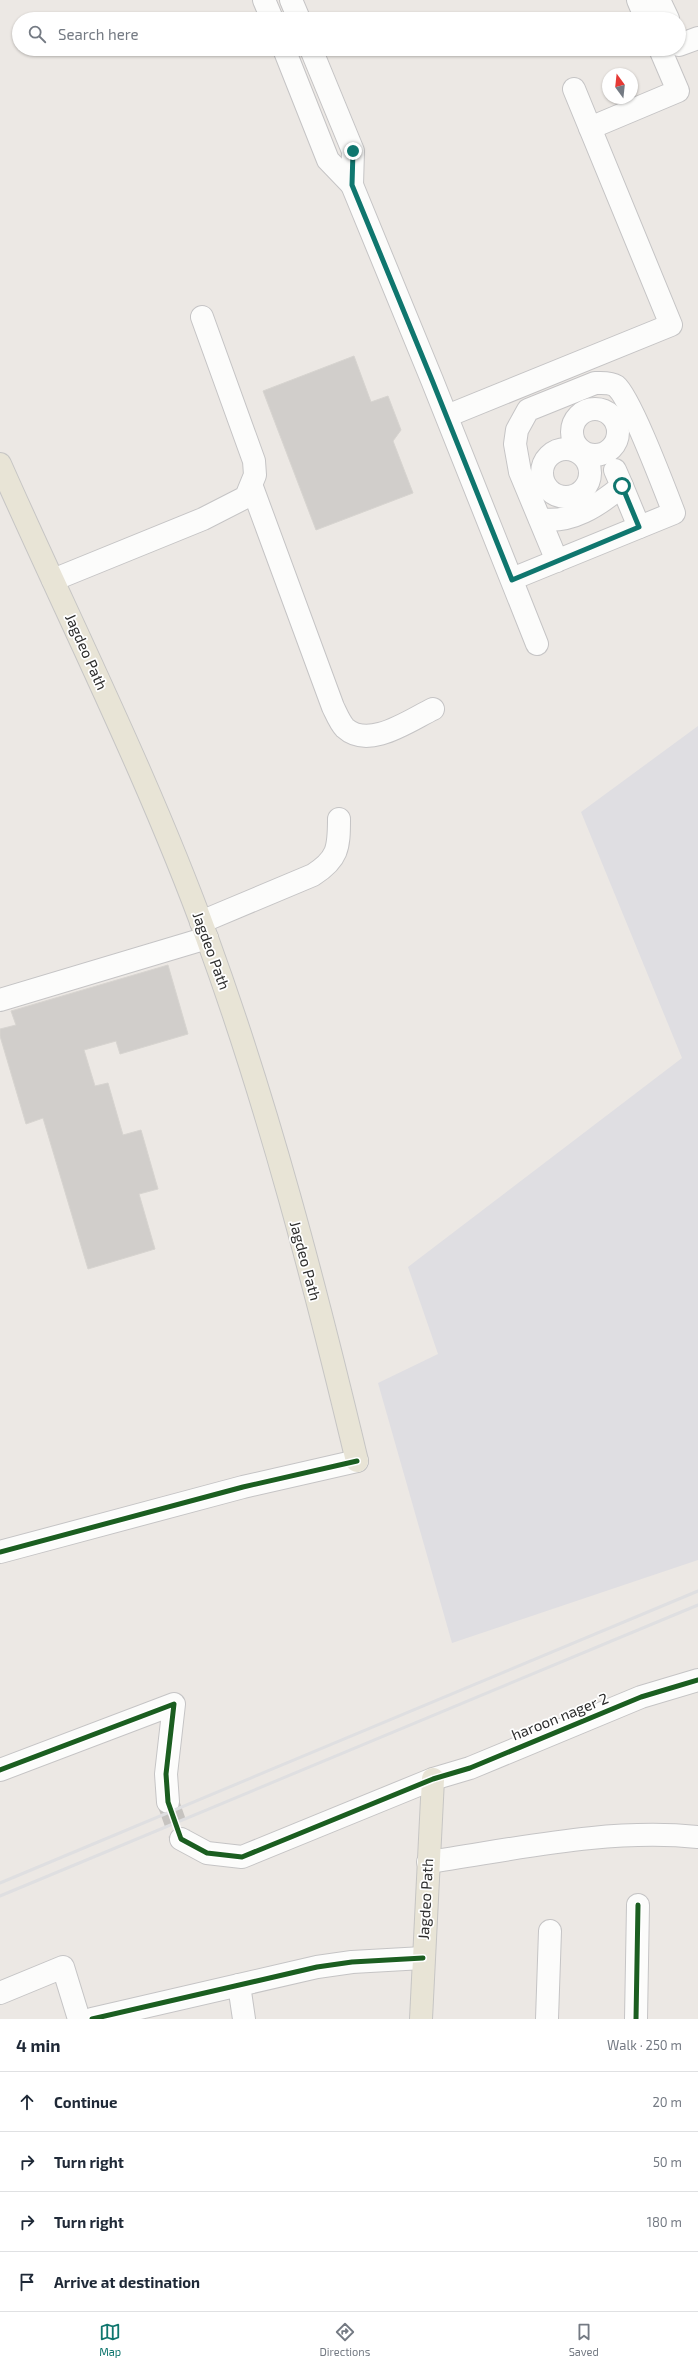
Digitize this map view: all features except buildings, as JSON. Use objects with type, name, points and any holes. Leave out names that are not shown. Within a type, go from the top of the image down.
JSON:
[{"type":"main road","name":"Jagdeo Path","points":[[0,464],[152,801],[204,930],[272,1141],[357,1461]]},
{"type":"main road","name":"Jagdeo Path","points":[[421,2019],[433,1779]]},
{"type":"street","points":[[264,0],[269,12]]},
{"type":"street","points":[[291,0],[296,12]]},
{"type":"street","points":[[638,0],[643,12]]},
{"type":"street","points":[[659,0],[665,12]]},
{"type":"street","points":[[686,42],[698,38]]},
{"type":"street","points":[[287,56],[328,160],[352,185],[447,416],[537,644]]},
{"type":"street","points":[[314,56],[353,151],[352,185]]},
{"type":"street","points":[[590,128],[678,90],[663,56]]},
{"type":"street","points":[[447,416],[671,325],[574,88]]},
{"type":"street","points":[[53,580],[209,516],[246,497],[252,487],[255,475],[254,461],[249,443],[202,317]]},
{"type":"street","points":[[512,580],[674,513],[627,402],[615,386],[595,383],[528,410],[517,430],[515,444],[533,481],[540,519],[557,561]]},
{"type":"street","points":[[562,449],[580,452],[588,464],[590,472],[586,487],[580,493],[572,496],[556,496],[544,485],[533,481],[543,462],[555,451],[562,449]]},
{"type":"street","points":[[540,519],[552,521],[566,519],[597,504],[618,478],[639,527]]},
{"type":"street","points":[[252,487],[333,707],[344,728],[357,736],[372,736],[399,726],[433,709]]},
{"type":"street","points":[[0,1000],[204,930],[312,875],[327,866],[334,857],[339,843],[339,819]]},
{"type":"street","points":[[0,1552],[235,1489],[357,1461]]},
{"type":"street","name":"haroon nager 2","points":[[181,1838],[207,1853],[242,1857],[433,1779],[470,1768],[641,1697],[698,1680]]},
{"type":"street","points":[[0,1770],[174,1704],[166,1774],[168,1802]]},
{"type":"street","points":[[428,1862],[617,1836],[662,1833],[698,1836]]},
{"type":"street","points":[[636,2019],[638,1904]]},
{"type":"street","points":[[547,2019],[550,1931]]},
{"type":"street","points":[[92,2019],[136,2015],[239,1985],[352,1962],[423,1958]]},
{"type":"street","points":[[0,1992],[63,1967],[79,2019]]},
{"type":"street","points":[[239,1985],[244,2019]]},
{"type":"shaded area","points":[[698,726],[698,1560],[452,1643],[378,1383],[438,1354],[408,1267],[682,1058],[581,812]]},
{"type":"tunnel","points":[[168,1802],[181,1839]]},
{"type":"railway","points":[[0,1883],[698,1591]]},
{"type":"railway","points":[[0,1896],[698,1605]]},
{"type":"cycle path","points":[[0,1552],[243,1487],[357,1461]]},
{"type":"cycle path","points":[[0,1770],[174,1704],[166,1774],[168,1802],[181,1839],[207,1853],[242,1857],[433,1779],[470,1768],[641,1697],[698,1680]]},
{"type":"cycle path","points":[[636,2019],[638,1905]]},
{"type":"cycle path","points":[[92,2019],[317,1967],[352,1962],[423,1958]]},
{"type":"route","points":[[353,151],[352,185],[512,580],[639,527],[622,486]]}]
